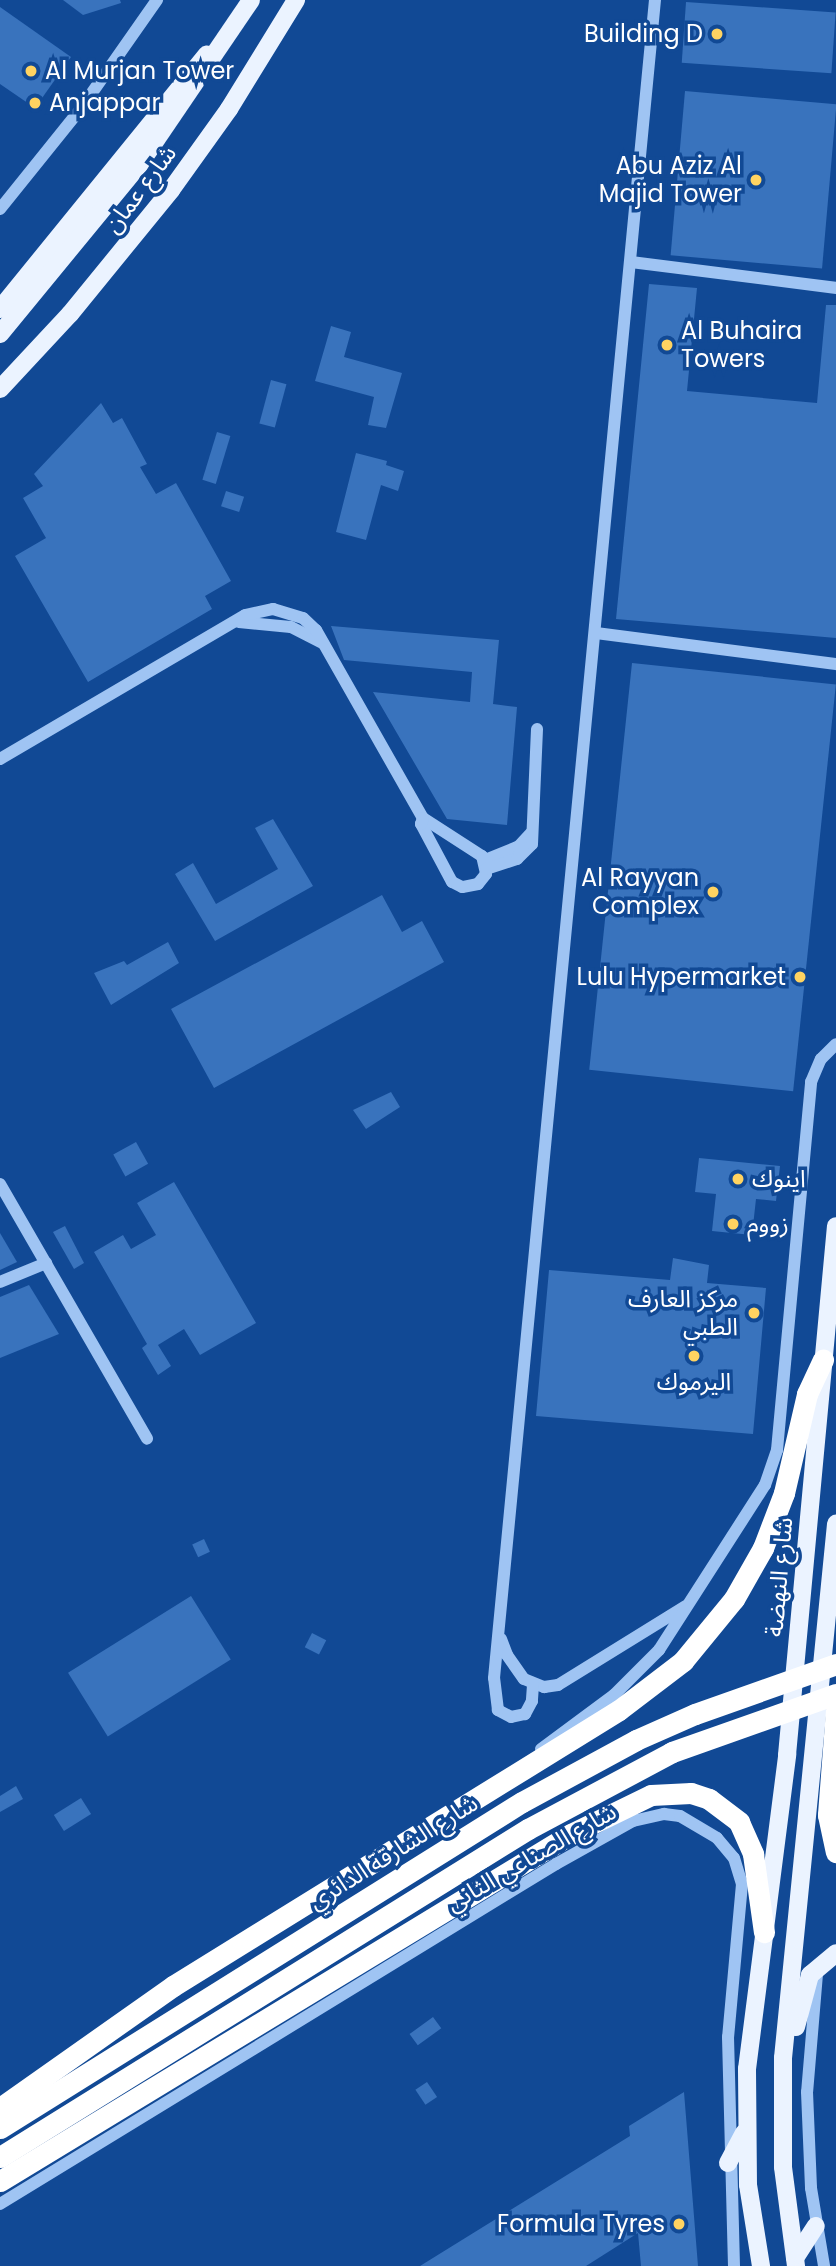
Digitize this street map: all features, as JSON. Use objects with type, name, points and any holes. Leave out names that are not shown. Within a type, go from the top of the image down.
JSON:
[{"type":"highway","points":[[0,2108],[173,1986],[653,1687],[710,1631],[734,1599],[775,1521],[801,1413],[823,1359]]},
{"type":"highway","name":"شارع الشارقة الدائري","points":[[0,2128],[522,1802],[636,1740],[695,1714],[836,1664]]},
{"type":"highway","points":[[0,2157],[528,1829],[672,1752],[836,1694]]},
{"type":"highway","points":[[836,1710],[828,1815],[836,1852]]},
{"type":"highway","points":[[0,2181],[571,1833],[651,1795],[691,1793],[709,1799],[739,1822],[753,1854],[764,1932]]},
{"type":"main road","name":"شارع عمان","points":[[0,334],[139,165],[251,0]]},
{"type":"main road","name":"شارع عمان","points":[[0,389],[70,314],[171,190],[229,109],[296,0]]},
{"type":"main road","points":[[0,309],[61,239],[186,78],[235,27]]},
{"type":"main road","name":"شارع النهضة","points":[[761,2266],[748,2185],[747,2069],[787,1755],[836,1226]]},
{"type":"main road","name":"شارع النهضة","points":[[795,2262],[783,2167],[783,2058],[836,1524]]},
{"type":"main road","points":[[783,2058],[793,2040],[805,1988],[818,1965],[836,1954]]},
{"type":"main road","points":[[729,2163],[746,2130]]},
{"type":"main road","points":[[795,2262],[816,2226]]},
{"type":"street","points":[[0,209],[82,107],[157,0]]},
{"type":"street","points":[[533,1685],[532,1701],[525,1714],[511,1717],[498,1710],[493,1692],[655,0]]},
{"type":"street","points":[[631,262],[836,288]]},
{"type":"street","points":[[0,759],[233,623],[291,627],[325,644],[424,818],[485,864]]},
{"type":"street","points":[[596,633],[836,664]]},
{"type":"street","points":[[424,818],[421,824],[452,882],[473,886],[485,864],[523,855],[532,844],[537,729]]},
{"type":"street","points":[[529,1765],[554,1737],[634,1678],[692,1602],[757,1501],[778,1450],[811,1082],[821,1059],[836,1044]]},
{"type":"street","points":[[0,1184],[147,1439]]},
{"type":"street","points":[[0,1282],[46,1263]]},
{"type":"street","points":[[499,1632],[513,1667],[533,1685],[544,1687],[570,1681],[692,1602]]},
{"type":"street","name":"شارع الصناعي الثاني","points":[[0,2204],[556,1864],[633,1821],[664,1814],[680,1816],[716,1838],[734,1858],[742,1884],[728,2037],[729,2163],[734,2266]]},
{"type":"street","points":[[818,1965],[807,2092],[816,2226],[824,2266]]},
{"type":"building","points":[[63,0],[120,0],[121,3],[83,15]]},
{"type":"building","points":[[686,2],[836,12],[831,73],[682,63]]},
{"type":"building","name":"Al Murjan Tower","points":[[0,7],[71,57],[35,108],[0,84]]},
{"type":"building","name":"Abu Aziz Al Majid Tower","points":[[685,91],[836,104],[822,269],[671,255]]},
{"type":"building","points":[[649,284],[697,288],[687,391],[817,403],[826,305],[836,305],[836,638],[616,619]]},
{"type":"building","points":[[331,326],[351,332],[344,357],[402,373],[386,428],[368,425],[374,397],[315,381]]},
{"type":"building","points":[[271,380],[286,384],[275,428],[259,423]]},
{"type":"building","points":[[101,403],[113,423],[122,418],[147,464],[140,467],[156,494],[176,483],[231,581],[205,596],[212,609],[88,682],[15,556],[46,538],[23,498],[43,486],[34,474]]},
{"type":"building","points":[[217,432],[230,436],[216,484],[202,480]]},
{"type":"building","points":[[356,453],[387,461],[386,465],[404,471],[398,491],[381,485],[366,540],[336,532]]},
{"type":"building","points":[[226,491],[244,497],[239,512],[221,506]]},
{"type":"building","points":[[331,626],[499,640],[493,704],[517,707],[507,825],[447,819],[373,692],[470,702],[472,672],[344,660]]},
{"type":"building","name":"Al Rayyan Complex","points":[[632,663],[836,684],[793,1091],[589,1070]]},
{"type":"building","points":[[273,819],[313,886],[215,941],[175,874],[193,863],[216,904],[278,869],[255,828]]},
{"type":"building","points":[[382,895],[402,932],[422,921],[444,962],[214,1088],[171,1009]]},
{"type":"building","points":[[168,942],[179,963],[111,1005],[94,973],[124,961],[127,965]]},
{"type":"building","points":[[391,1092],[400,1107],[366,1129],[353,1110]]},
{"type":"building","points":[[136,1142],[148,1164],[125,1176],[113,1155]]},
{"type":"building","name":"اينوك","points":[[699,1158],[780,1166],[776,1201],[756,1199],[752,1235],[712,1231],[716,1194],[695,1192]]},
{"type":"building","points":[[174,1182],[256,1323],[200,1355],[184,1329],[158,1345],[171,1366],[158,1375],[142,1348],[147,1344],[94,1252],[123,1235],[131,1249],[156,1235],[137,1203]]},
{"type":"building","points":[[65,1226],[84,1263],[74,1269],[53,1232]]},
{"type":"building","points":[[0,1233],[17,1262],[0,1270]]},
{"type":"building","points":[[673,1258],[709,1265],[707,1283],[766,1288],[753,1434],[536,1416],[549,1270],[670,1280]]},
{"type":"building","points":[[29,1285],[59,1334],[0,1358],[0,1297]]},
{"type":"building","points":[[204,1539],[210,1552],[198,1557],[192,1544]]},
{"type":"building","points":[[191,1596],[231,1660],[108,1736],[68,1673]]},
{"type":"building","points":[[312,1633],[326,1640],[319,1655],[305,1647]]},
{"type":"building","points":[[16,1786],[23,1799],[0,1812],[0,1796]]},
{"type":"building","points":[[81,1798],[91,1814],[64,1831],[54,1815]]},
{"type":"building","points":[[433,2017],[441,2028],[418,2045],[410,2034]]},
{"type":"building","points":[[427,2082],[437,2097],[425,2105],[415,2090]]},
{"type":"building","points":[[684,2092],[698,2266],[641,2266],[638,2233],[586,2266],[420,2266],[630,2136],[629,2126]]},
{"type":"place","name":"Building D","points":[[717,34]]},
{"type":"place","name":"Al Murjan Tower","points":[[31,71]]},
{"type":"place","name":"Anjappar","points":[[35,103]]},
{"type":"place","name":"Abu Aziz Al Majid Tower","points":[[756,180]]},
{"type":"place","name":"Al Buhaira Towers","points":[[667,345]]},
{"type":"place","name":"Al Rayyan Complex","points":[[713,892]]},
{"type":"place","name":"Lulu Hypermarket","points":[[800,977]]},
{"type":"place","name":"اينوك","points":[[738,1179]]},
{"type":"place","name":"زووم","points":[[733,1224]]},
{"type":"place","name":"مركز العارف الطبي","points":[[754,1313]]},
{"type":"place","name":"اليرموك","points":[[694,1356]]},
{"type":"place","name":"Formula Tyres","points":[[679,2224]]}]
